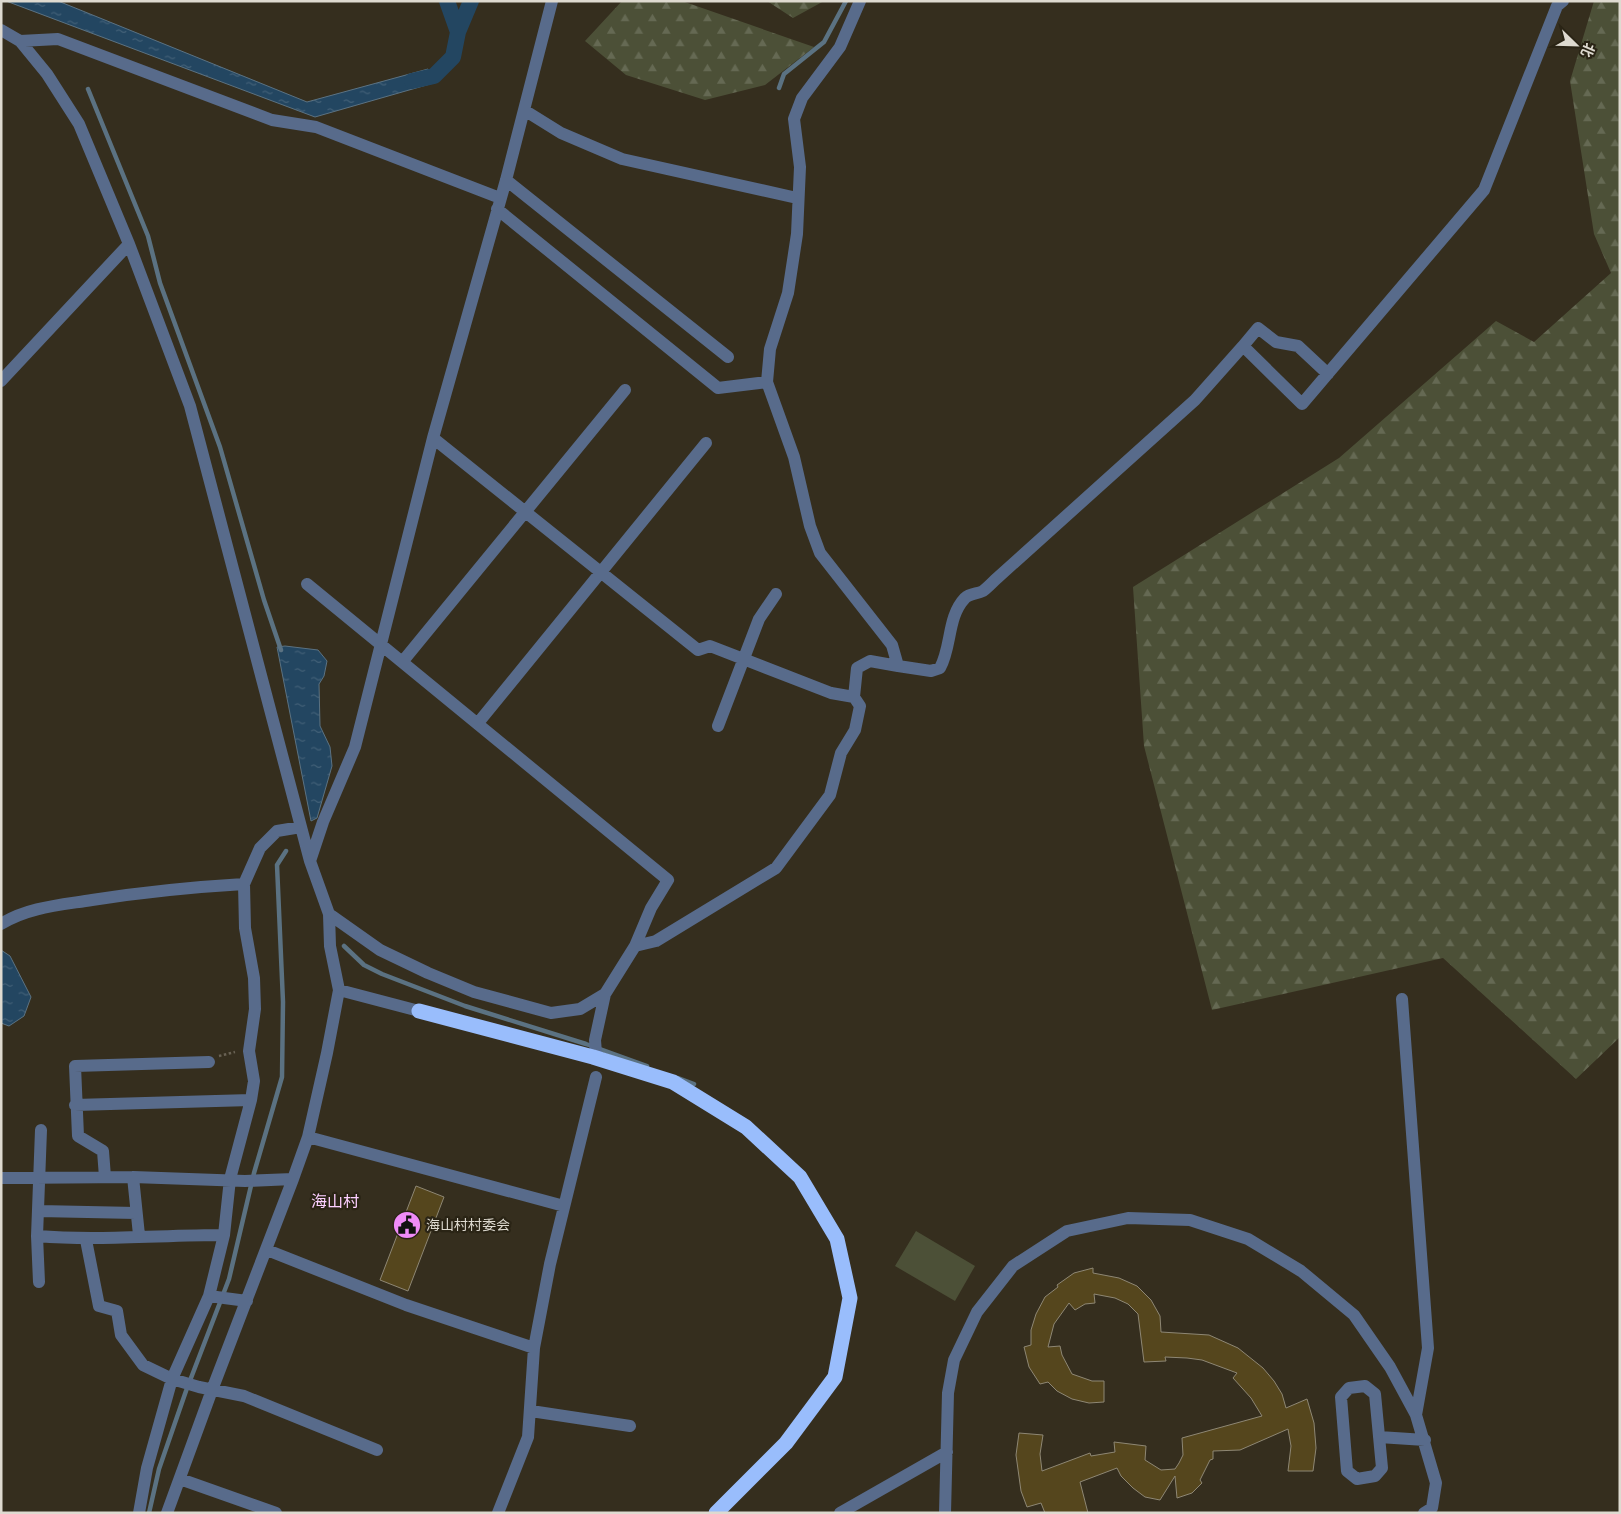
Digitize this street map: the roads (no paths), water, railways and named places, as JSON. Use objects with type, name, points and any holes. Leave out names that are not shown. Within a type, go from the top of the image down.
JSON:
[{"type":"highway","points":[[419,1011],[593,1057],[673,1082],[746,1127],[800,1176],[837,1239],[850,1298],[835,1377],[786,1443],[716,1513]]},
{"type":"highway","points":[[706,1513],[749,1478]]},
{"type":"street","points":[[310,861],[322,822],[355,746],[433,438],[506,180],[552,1]]},
{"type":"street","points":[[860,1],[840,47],[802,98],[794,119],[800,167],[797,198],[797,234],[788,293],[770,349],[767,382],[794,457],[810,526],[820,553],[892,645],[898,666]]},
{"type":"street","points":[[1243,346],[1302,404],[1484,190],[1557,6],[1564,1]]},
{"type":"street","points":[[1,30],[20,41],[47,74],[80,124],[129,244],[190,406],[310,861],[329,914],[330,946],[339,990],[308,1137],[267,1250],[246,1301],[205,1388],[180,1479],[168,1513]]},
{"type":"street","points":[[20,41],[58,40],[272,120],[316,127],[498,204],[718,388],[767,382]]},
{"type":"street","points":[[524,110],[562,133],[622,159],[797,198]]},
{"type":"street","points":[[506,180],[728,357]]},
{"type":"street","points":[[1,381],[129,244]]},
{"type":"street","points":[[635,946],[656,941],[776,868],[830,795],[841,753],[855,730],[860,706],[854,697],[857,668],[870,661],[931,671],[940,668],[946,657],[952,619],[967,596],[982,591],[995,580],[1196,400],[1258,328],[1276,342],[1298,346],[1328,374]]},
{"type":"street","points":[[402,661],[625,390]]},
{"type":"street","points":[[433,438],[698,650],[710,646],[831,693],[854,697]]},
{"type":"street","points":[[478,723],[706,443]]},
{"type":"street","points":[[307,584],[668,880],[651,908],[635,946],[605,994],[596,1046]]},
{"type":"street","points":[[718,726],[759,620],[776,594]]},
{"type":"street","points":[[139,1513],[147,1468],[175,1380],[211,1296],[224,1235],[230,1179],[251,1100],[254,1081],[249,1051],[255,1009],[254,978],[245,928],[244,884],[260,848],[277,831],[301,827]]},
{"type":"street","points":[[1,924],[16,915],[50,907],[165,889],[244,884]]},
{"type":"street","points":[[329,914],[380,950],[428,973],[484,994],[551,1013],[580,1009],[605,994]]},
{"type":"street","points":[[339,990],[419,1011]]},
{"type":"street","points":[[1402,999],[1428,1348],[1416,1416]]},
{"type":"street","points":[[105,1177],[103,1151],[78,1136],[74,1066],[209,1062]]},
{"type":"street","points":[[498,1513],[528,1437],[534,1348],[564,1206],[596,1077]]},
{"type":"street","points":[[76,1105],[251,1100]]},
{"type":"street","points":[[39,1282],[37,1236],[40,1130]]},
{"type":"street","points":[[308,1137],[564,1206]]},
{"type":"street","points":[[2,1178],[133,1177],[245,1181],[293,1179]]},
{"type":"street","points":[[133,1177],[139,1236]]},
{"type":"street","points":[[39,1210],[136,1213]]},
{"type":"street","points":[[945,1513],[948,1393],[954,1360],[977,1312],[1013,1266],[1067,1231],[1128,1218],[1190,1220],[1248,1239],[1301,1271],[1354,1315],[1390,1366],[1416,1416],[1425,1440],[1436,1482],[1432,1508],[1424,1513]]},
{"type":"street","points":[[37,1236],[86,1240],[139,1236],[224,1235]]},
{"type":"street","points":[[86,1240],[99,1306],[117,1311],[120,1335],[143,1365],[175,1380],[244,1396],[377,1450]]},
{"type":"street","points":[[267,1250],[406,1305],[534,1348]]},
{"type":"street","points":[[211,1296],[246,1301]]},
{"type":"street","points":[[1365,1386],[1376,1394],[1379,1438],[1382,1468],[1375,1476],[1357,1478],[1347,1470],[1341,1397],[1350,1388],[1365,1386]]},
{"type":"street","points":[[531,1412],[630,1426]]},
{"type":"street","points":[[1379,1438],[1425,1440]]},
{"type":"street","points":[[840,1513],[947,1452]]},
{"type":"street","points":[[180,1479],[276,1513]]},
{"type":"water","points":[[6,1],[58,1],[307,102],[428,69],[437,82],[315,117]]},
{"type":"water","points":[[285,646],[318,650],[327,661],[324,676],[319,684],[320,726],[330,747],[332,766],[317,818],[311,821],[277,647]]},
{"type":"water","points":[[1,950],[10,956],[31,997],[24,1016],[9,1026],[1,1023]]},
{"type":"waterway","points":[[412,81],[434,76],[453,57],[458,32],[447,1]]},
{"type":"waterway","points":[[458,32],[471,1]]},
{"type":"waterway","points":[[779,88],[784,74],[824,42],[846,1]]},
{"type":"waterway","points":[[88,89],[148,236],[160,283],[220,447],[264,600],[281,650]]},
{"type":"waterway","points":[[149,1513],[159,1469],[186,1391],[229,1279],[254,1173],[282,1077],[283,1002],[277,865],[286,851]]},
{"type":"waterway","points":[[344,946],[364,965],[382,974],[465,1006],[586,1044],[647,1066]]},
{"type":"waterway","points":[[678,1078],[694,1084]]},
{"type":"place","name":"海山村村委会","points":[[407,1225]]},
{"type":"district","name":"海山村","points":[[335,1201]]}]
